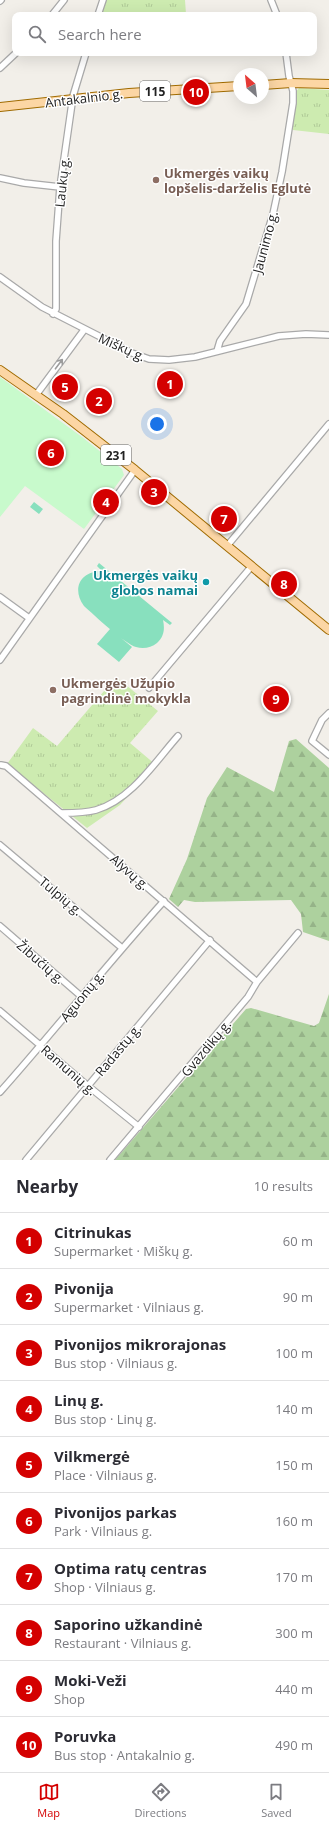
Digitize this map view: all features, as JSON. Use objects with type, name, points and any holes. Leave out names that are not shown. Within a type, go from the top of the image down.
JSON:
[{"type":"main road","points":[[269,85],[291,83],[329,84]]},
{"type":"main road","name":"Antakalnio g.","points":[[0,108],[129,93],[233,86]]},
{"type":"main road","name":"231","points":[[0,370],[36,395],[135,470],[329,630]]},
{"type":"street","points":[[54,12],[64,0]]},
{"type":"street","points":[[99,12],[103,0]]},
{"type":"street","points":[[271,0],[276,12]]},
{"type":"street","points":[[0,68],[13,56]]},
{"type":"street","name":"Laukų g.","points":[[54,314],[56,309],[56,241],[60,187],[72,100],[85,56]]},
{"type":"street","name":"Jaunimo g.","points":[[217,351],[220,341],[246,304],[273,214],[292,114],[293,91],[286,56]]},
{"type":"street","points":[[0,178],[60,187]]},
{"type":"street","name":"Miškų g.","points":[[0,277],[25,296],[84,330],[132,353],[159,360],[188,358],[279,336],[306,334],[329,335]]},
{"type":"street","points":[[36,395],[84,330]]},
{"type":"street","points":[[227,546],[329,424]]},
{"type":"street","points":[[0,660],[135,470]]},
{"type":"street","points":[[149,688],[251,567]]},
{"type":"street","points":[[0,597],[29,618]]},
{"type":"street","points":[[329,713],[322,720],[312,741],[329,755]]},
{"type":"street","points":[[62,813],[80,813],[97,810],[117,800],[137,783],[178,736]]},
{"type":"street","name":"Alyvų g.","points":[[0,767],[6,766],[257,982]]},
{"type":"street","name":"Tulpių g.","points":[[0,845],[122,948]]},
{"type":"street","name":"Aguonų g.","points":[[0,1092],[41,1046],[122,948],[164,901]]},
{"type":"street","name":"Žibučių g.","points":[[0,926],[82,997]]},
{"type":"street","name":"Gvazdikų g.","points":[[110,1160],[243,1003],[257,982],[298,933]]},
{"type":"street","name":"Radastų g.","points":[[26,1160],[210,940]]},
{"type":"street","name":"Ramunių g.","points":[[0,1011],[139,1127]]},
{"type":"green space","points":[[106,0],[185,0],[186,12],[103,12]]},
{"type":"green space","points":[[299,88],[329,90],[329,134],[293,130],[295,93]]},
{"type":"green space","points":[[0,377],[82,437],[122,469],[124,475],[84,529],[25,486],[0,517]]},
{"type":"green space","points":[[34,502],[43,509],[39,514],[30,507]]},
{"type":"green space","points":[[99,563],[172,623],[170,625],[163,620],[163,635],[155,645],[141,648],[131,645],[84,606],[78,593],[78,587],[80,582],[88,574],[102,571],[97,566]]},
{"type":"green space","points":[[110,629],[132,647],[119,662],[97,644]]},
{"type":"green space","points":[[116,677],[158,711],[130,743],[156,765],[120,805],[87,828],[7,764],[33,728],[57,746]]},
{"type":"green space","points":[[296,739],[329,768],[329,941],[303,932],[301,914],[291,900],[195,902],[184,900],[178,907],[169,899],[187,859],[207,798],[227,767],[274,792],[289,741]]},
{"type":"green space","points":[[329,994],[329,1160],[115,1160],[246,1009],[251,1008],[314,1026],[319,1023]]},
{"type":"place","name":"Poruvka","points":[[196,92]]},
{"type":"place","name":"Ukmergės vaikų lopšelis-darželis Eglutė","points":[[156,180]]},
{"type":"place","name":"Citrinukas","points":[[170,384]]},
{"type":"place","name":"Vilkmergė","points":[[65,387]]},
{"type":"place","name":"Pivonija","points":[[99,401]]},
{"type":"place","name":"Pivonijos parkas","points":[[51,453]]},
{"type":"place","name":"Pivonijos mikrorajonas","points":[[154,492]]},
{"type":"place","name":"Linų g.","points":[[106,502]]},
{"type":"place","name":"Optima ratų centras","points":[[224,519]]},
{"type":"place","name":"Ukmergės vaikų globos namai","points":[[206,582]]},
{"type":"place","name":"Saporino užkandinė","points":[[284,584]]},
{"type":"place","name":"Ukmergės Užupio pagrindinė mokykla","points":[[53,690]]},
{"type":"place","name":"Moki-Veži","points":[[276,699]]}]
